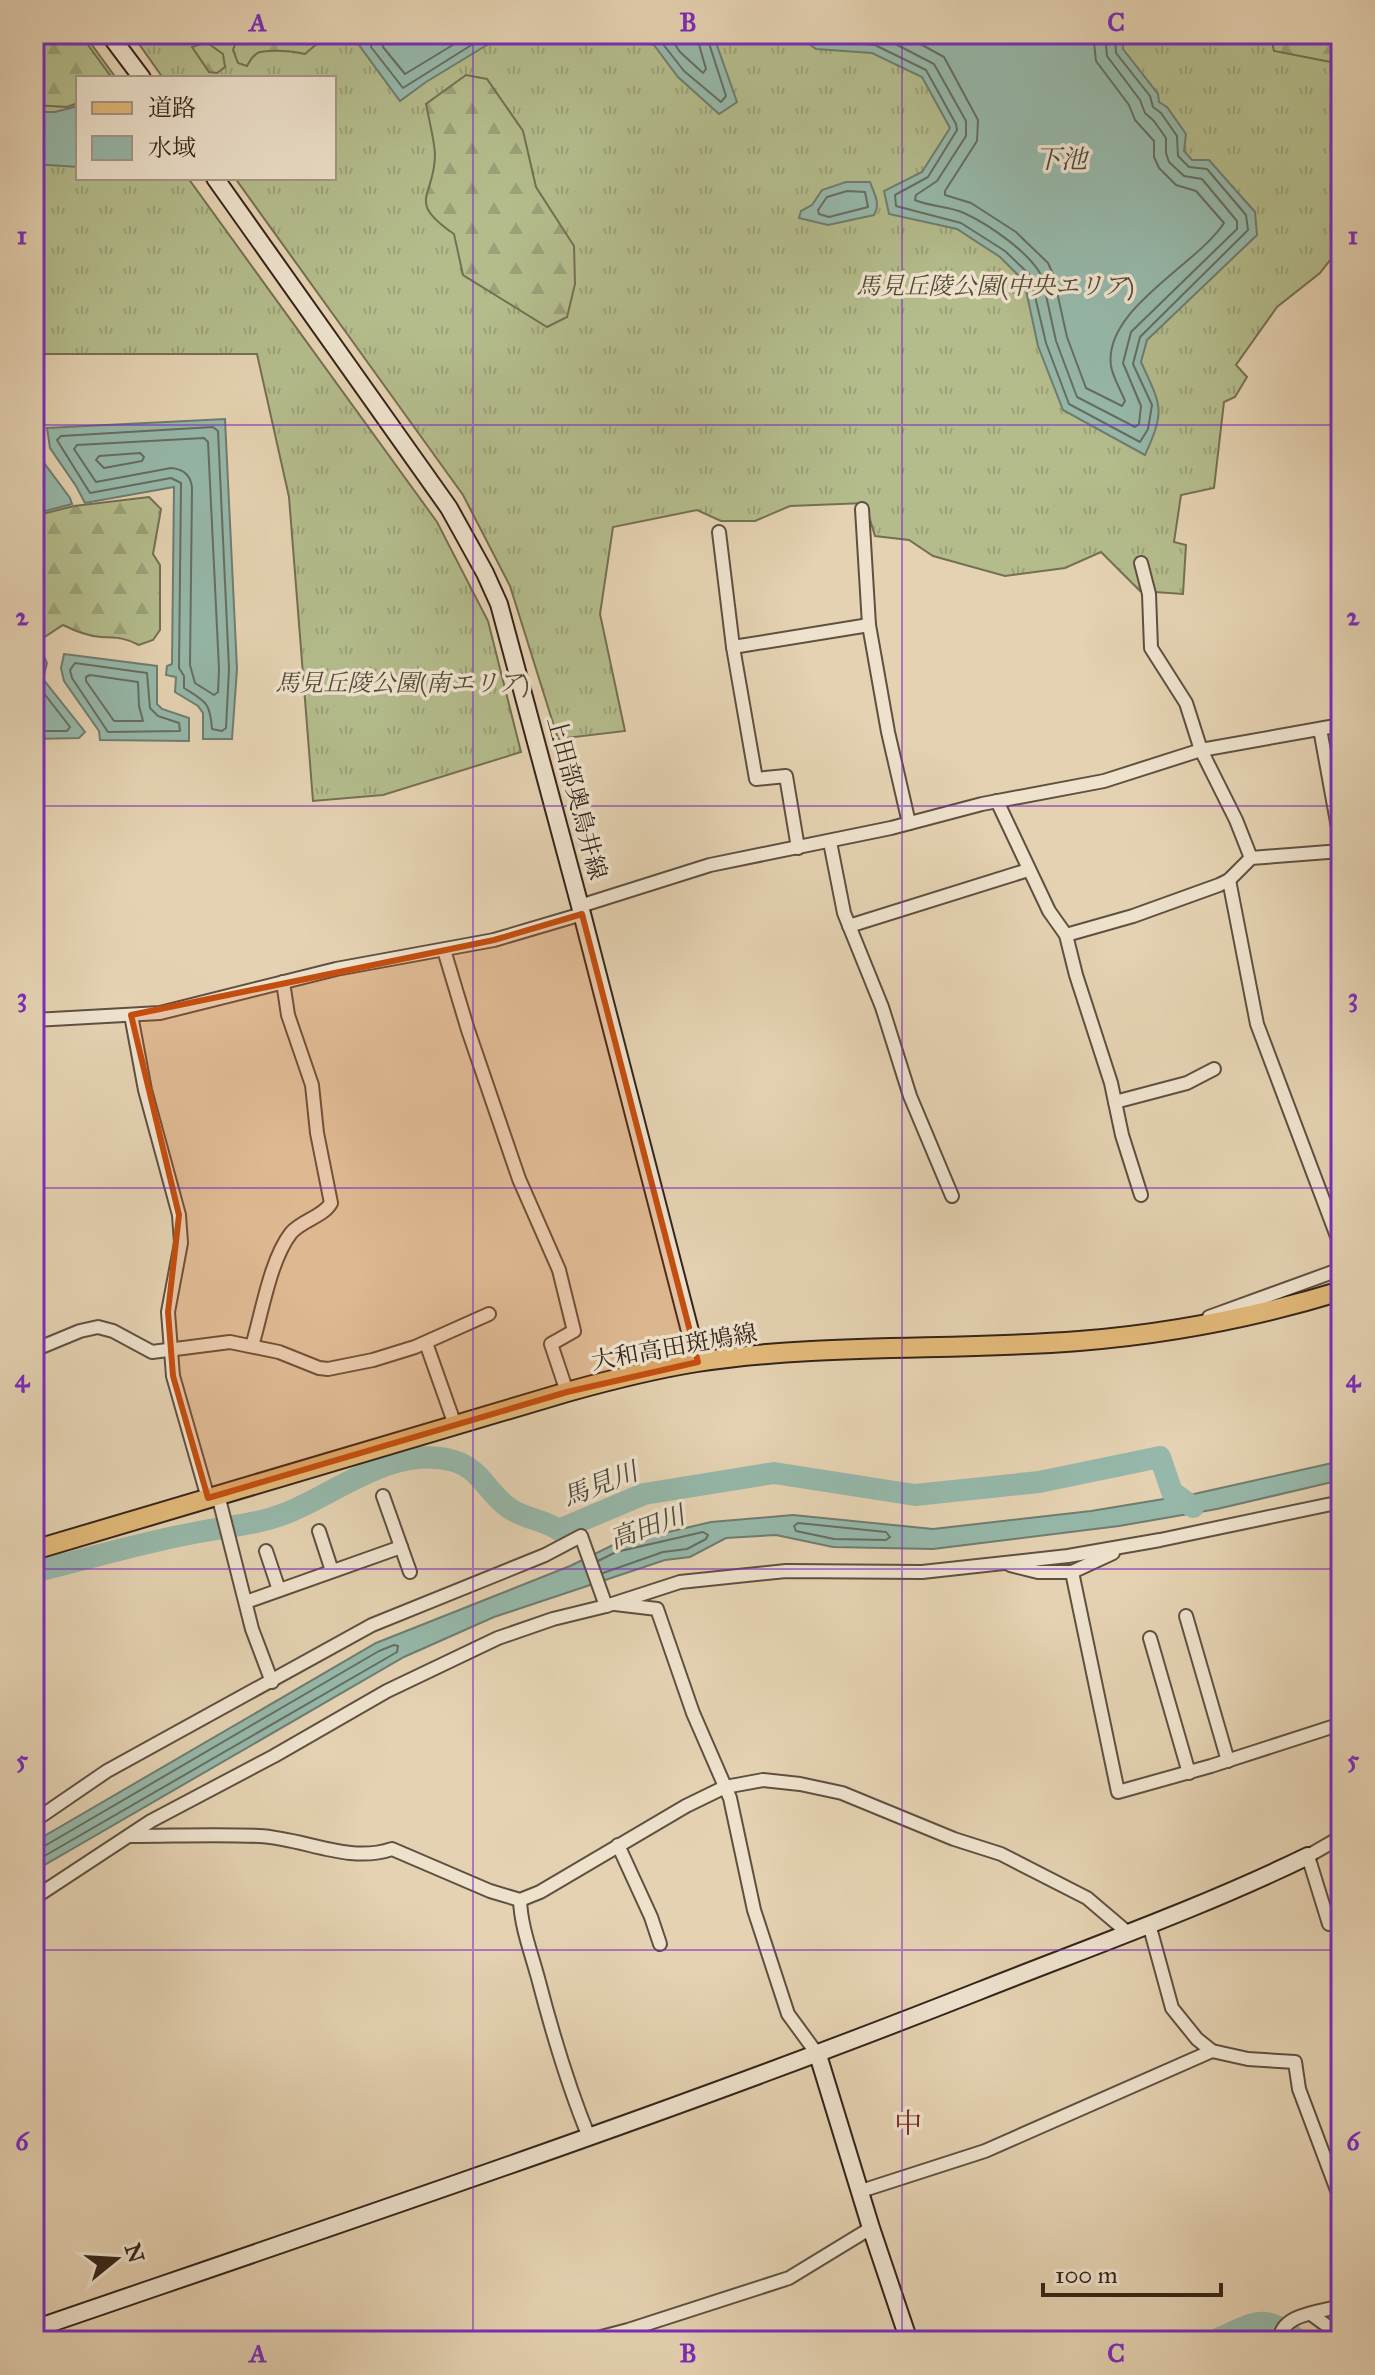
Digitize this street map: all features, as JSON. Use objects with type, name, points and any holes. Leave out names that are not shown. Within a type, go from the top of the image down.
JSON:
[{"type":"main road","name":"大和高田斑鳩線","points":[[34,1550],[567,1392],[698,1362],[780,1354],[1076,1341],[1227,1320],[1341,1291]]},
{"type":"street","points":[[109,34],[140,76]]},
{"type":"street","name":"上田部奥鳥井線","points":[[216,180],[449,508],[499,604],[698,1362]]},
{"type":"street","points":[[862,509],[869,625],[888,732],[909,823]]},
{"type":"street","points":[[719,532],[733,647],[756,779],[786,776],[798,848]]},
{"type":"street","points":[[1141,563],[1149,594],[1151,648],[1186,703],[1201,750],[1251,858]]},
{"type":"street","points":[[733,647],[869,625]]},
{"type":"street","points":[[34,1020],[168,1012],[336,969],[504,938],[710,865],[830,842],[997,801],[1122,777],[1201,750],[1341,725]]},
{"type":"street","points":[[1320,729],[1341,844]]},
{"type":"street","points":[[997,801],[1049,911],[1066,935],[1141,1195]]},
{"type":"street","points":[[830,842],[849,926],[882,1007],[910,1096],[952,1196]]},
{"type":"street","points":[[1066,935],[1133,916],[1229,880],[1251,858],[1341,851]]},
{"type":"street","points":[[849,926],[1028,870]]},
{"type":"street","points":[[1229,880],[1257,1024],[1335,1210],[1341,1247]]},
{"type":"street","points":[[444,950],[519,1179],[564,1285],[574,1331],[551,1344],[567,1392]]},
{"type":"street","points":[[252,1346],[277,1261],[287,1238],[302,1223],[326,1210],[331,1203],[317,1133],[312,1085],[288,1015],[283,982]]},
{"type":"street","points":[[131,1015],[145,1090],[181,1225],[181,1243],[168,1312],[176,1390],[213,1496],[225,1517],[257,1643],[272,1682]]},
{"type":"street","points":[[1115,1102],[1187,1083],[1214,1069]]},
{"type":"street","points":[[1180,1328],[1341,1269]]},
{"type":"street","points":[[34,1350],[98,1327],[113,1331],[152,1352],[230,1342],[279,1352],[328,1369],[373,1360],[426,1343],[489,1314]]},
{"type":"street","points":[[426,1343],[455,1425]]},
{"type":"street","points":[[383,1496],[410,1572]]},
{"type":"street","points":[[34,1898],[127,1836],[424,1671],[526,1627],[607,1602],[680,1582],[752,1573],[911,1572],[1005,1564],[1118,1548],[1341,1502]]},
{"type":"street","points":[[319,1531],[332,1571]]},
{"type":"street","points":[[34,1821],[107,1771],[372,1625],[545,1555],[581,1536],[607,1602]]},
{"type":"street","points":[[246,1602],[401,1547]]},
{"type":"street","points":[[1005,1564],[1038,1572],[1072,1572],[1105,1558],[1118,1548]]},
{"type":"street","points":[[266,1551],[279,1590]]},
{"type":"street","points":[[1072,1572],[1118,1792],[1189,1773],[1341,1724]]},
{"type":"street","points":[[607,1602],[657,1609],[693,1713],[730,1798],[754,1910],[788,2014],[818,2055],[909,2341]]},
{"type":"street","points":[[1186,1616],[1228,1761]]},
{"type":"street","points":[[1150,1638],[1189,1773]]},
{"type":"street","points":[[127,1836],[260,1836],[327,1850],[377,1854],[392,1849],[490,1891],[520,1900],[540,1892],[686,1806],[725,1787],[763,1780],[842,1793],[954,1839],[1001,1854],[1087,1898],[1127,1932]]},
{"type":"street","points":[[34,2329],[818,2055],[1191,1909],[1308,1856],[1341,1837]]},
{"type":"street","points":[[618,1845],[660,1944]]},
{"type":"street","points":[[1308,1856],[1341,1845]]},
{"type":"street","points":[[1308,1856],[1329,1924],[1341,1920]]},
{"type":"street","points":[[520,1900],[521,1918],[544,2000],[589,2137]]},
{"type":"street","points":[[1149,1924],[1172,2008],[1197,2039],[1212,2051],[1248,2059],[1295,2062],[1299,2089],[1341,2201]]},
{"type":"street","points":[[861,2191],[985,2151],[1212,2051]]},
{"type":"street","points":[[586,2341],[789,2278],[871,2228]]},
{"type":"street","points":[[1280,2339],[1281,2329],[1289,2321],[1341,2306]]},
{"type":"street","points":[[1311,2314],[1341,2336]]},
{"type":"highlighted area","points":[[582,914],[698,1362],[567,1392],[208,1498],[173,1376],[168,1312],[179,1215],[131,1015],[494,940]]},
{"type":"green space","name":"馬見丘陵公園(南エリア)","points":[[34,34],[84,34],[115,76],[76,76],[76,180],[189,180],[437,522],[488,621],[521,752],[383,795],[313,801],[289,497],[257,354],[34,354]]},
{"type":"green space","points":[[34,34],[80,34],[111,76],[76,76],[76,104],[67,107],[34,105]]},
{"type":"green space","name":"馬見丘陵公園(中央エリア)","points":[[132,34],[1341,34],[1341,246],[1320,273],[1277,307],[1236,365],[1247,377],[1235,397],[1224,402],[1214,488],[1181,495],[1174,542],[1186,545],[1183,594],[1140,591],[1101,552],[1065,568],[1005,576],[933,556],[909,540],[875,536],[865,503],[790,506],[755,521],[721,521],[697,510],[613,527],[600,614],[625,731],[558,739],[510,586],[463,495],[236,180],[336,180],[336,76],[162,76]]},
{"type":"green space","points":[[239,34],[316,34],[319,42],[305,54],[260,52],[247,66],[238,63],[233,50]]},
{"type":"green space","points":[[1270,34],[1341,34],[1341,64],[1274,51]]},
{"type":"green space","points":[[209,44],[223,54],[225,67],[217,73],[209,72],[192,47]]},
{"type":"green space","points":[[466,75],[487,79],[523,131],[536,187],[574,246],[575,284],[567,317],[547,327],[463,275],[454,234],[439,223],[426,205],[435,154],[426,104]]},
{"type":"green space","points":[[149,497],[161,509],[153,554],[160,565],[160,630],[153,640],[139,645],[124,639],[86,634],[63,625],[34,644],[34,516],[74,506]]},
{"type":"water","points":[[369,34],[505,34],[400,101],[359,45]]},
{"type":"water","points":[[614,34],[713,34],[737,102],[719,114],[678,77],[654,45]]},
{"type":"water","name":"下池","points":[[776,34],[1122,34],[1123,49],[1158,94],[1159,102],[1167,107],[1186,134],[1184,151],[1192,160],[1209,160],[1255,212],[1257,235],[1147,340],[1141,362],[1157,399],[1158,417],[1145,455],[1063,410],[1038,346],[1024,281],[1000,257],[957,229],[889,214],[884,191],[922,172],[950,128],[922,77],[872,53],[816,49],[801,38],[778,37]]},
{"type":"water","points":[[76,107],[76,167],[34,164],[34,112],[55,112]]},
{"type":"water","points":[[846,182],[870,182],[877,203],[874,215],[828,225],[799,218],[801,211],[812,205],[822,190]]},
{"type":"water","points":[[225,419],[237,669],[232,739],[203,739],[203,713],[198,706],[175,692],[176,677],[166,675],[167,666],[172,664],[174,487],[85,503],[50,448],[47,428]]},
{"type":"water","points":[[34,437],[36,452],[72,504],[34,514]]},
{"type":"water","points":[[34,649],[42,652],[47,663],[43,679],[85,732],[79,738],[34,739]]},
{"type":"water","points":[[64,654],[157,666],[157,704],[162,709],[189,718],[189,741],[100,740],[99,731],[64,681],[61,668]]},
{"type":"water","points":[[1341,1461],[1341,1480],[1217,1509],[1119,1526],[933,1549],[833,1547],[776,1535],[726,1538],[690,1557],[665,1560],[494,1617],[404,1657],[34,1871],[34,1842],[376,1643],[570,1566],[613,1545],[711,1522],[793,1515],[933,1529],[1091,1511],[1194,1494]]},
{"type":"waterway","name":"馬見川","points":[[34,1572],[154,1541],[275,1517],[374,1470],[413,1458],[434,1457],[463,1465],[509,1508],[559,1530],[644,1494],[774,1473],[915,1495],[1039,1482],[1160,1457],[1172,1492],[1193,1507]]},
{"type":"waterway","points":[[1213,2341],[1258,2323],[1276,2326],[1300,2341]]},
{"type":"district","name":"中","points":[[908,2123]]},
{"type":"water label","name":"高田川","points":[[647,1527]]}]
